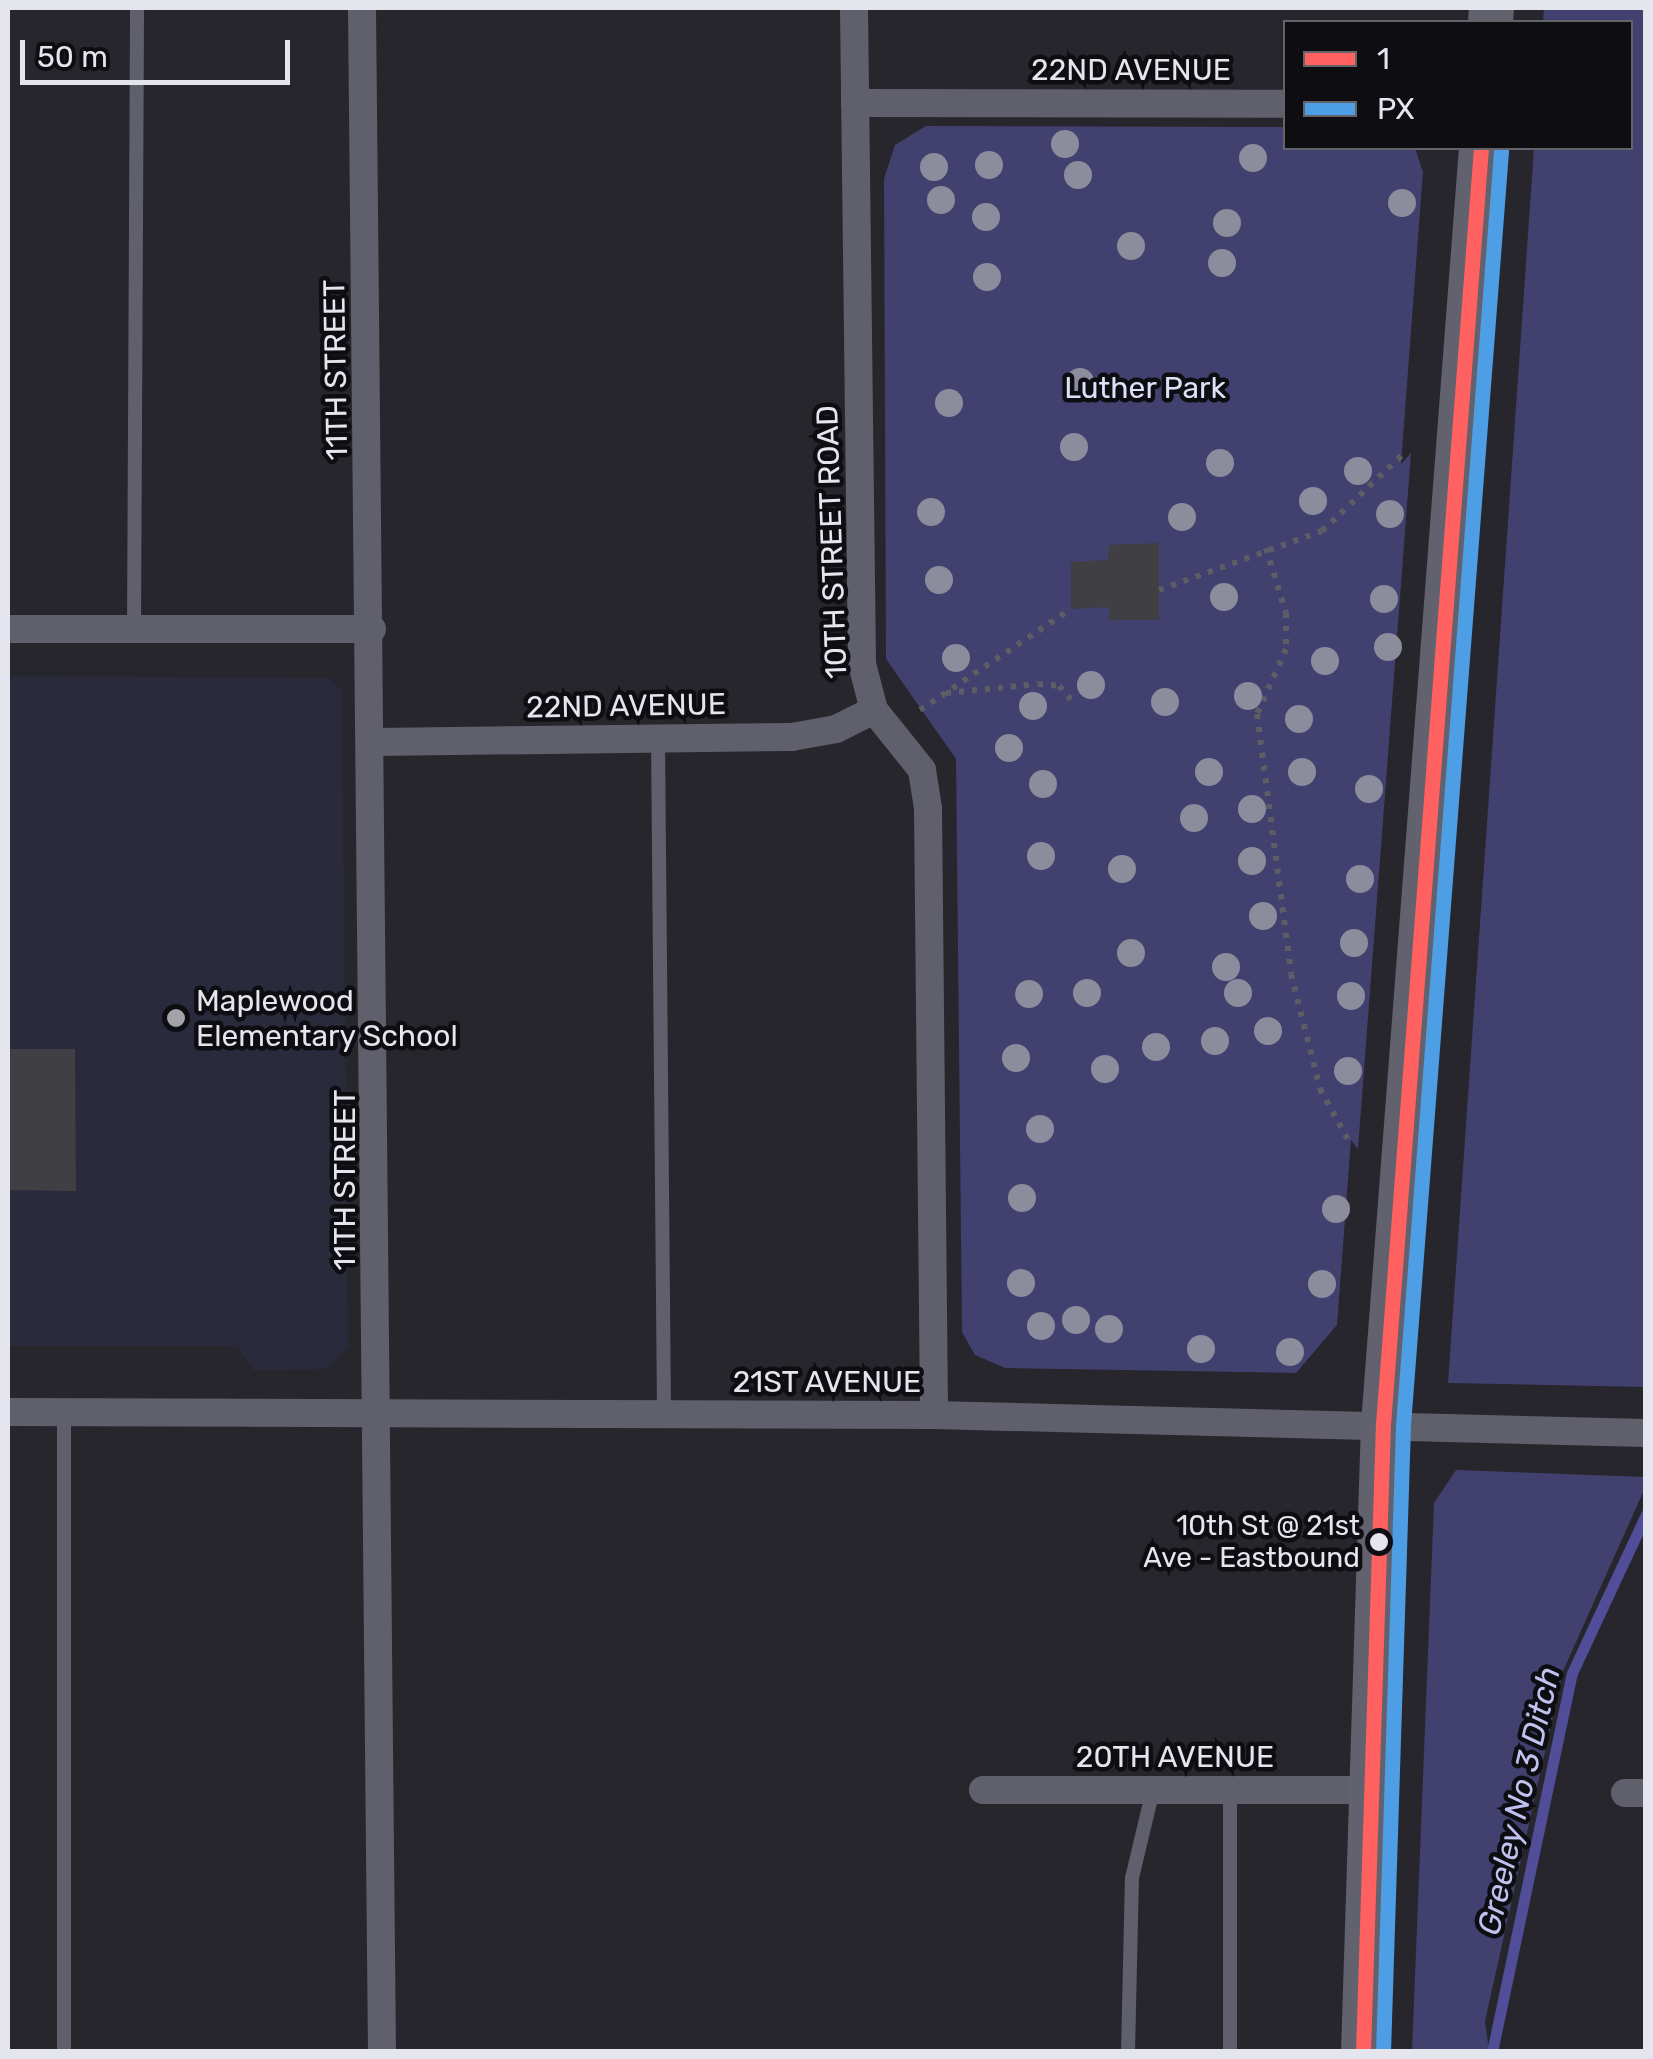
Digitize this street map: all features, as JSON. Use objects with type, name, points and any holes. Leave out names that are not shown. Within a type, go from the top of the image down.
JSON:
[{"type":"main road","points":[[1363,2052],[1367,1790],[1383,1424],[1481,150]]},
{"type":"street","name":"11TH STREET","points":[[362,8],[375,742],[382,2052]]},
{"type":"street","name":"10TH STREET ROAD","points":[[854,8],[862,664],[874,710],[922,770],[928,808],[934,1415]]},
{"type":"street","name":"22ND AVENUE","points":[[855,103],[1283,104]]},
{"type":"street","points":[[8,629],[372,628]]},
{"type":"street","name":"22ND AVENUE","points":[[375,742],[792,737],[836,729],[874,710]]},
{"type":"street","name":"21ST AVENUE","points":[[8,1412],[934,1415],[1646,1433]]},
{"type":"street","name":"20TH AVENUE","points":[[982,1790],[1367,1790]]},
{"type":"lane","points":[[134,630],[137,8]]},
{"type":"lane","points":[[658,738],[664,1414]]},
{"type":"lane","points":[[64,1412],[64,2052]]},
{"type":"lane","points":[[1128,2052],[1132,1878],[1153,1790]]},
{"type":"lane","points":[[1230,1790],[1230,2052]]},
{"type":"path","points":[[1158,590],[1322,531],[1402,456]]},
{"type":"path","points":[[1266,548],[1286,613],[1286,649],[1257,714],[1291,974],[1320,1089],[1350,1145]]},
{"type":"path","points":[[920,710],[1071,609]]},
{"type":"path","points":[[945,693],[1048,685],[1070,700]]},
{"type":"shaded area","name":"Maplewood Elementary School","points":[[8,676],[330,678],[342,691],[348,1348],[326,1369],[253,1370],[237,1346],[8,1346]]},
{"type":"green space","points":[[1544,8],[1645,8],[1645,1387],[1448,1383],[1534,150],[1633,150],[1633,20],[1543,20]]},
{"type":"green space","name":"Luther Park","points":[[926,126],[1283,127],[1283,150],[1416,150],[1423,172],[1401,464],[1411,453],[1358,1149],[1351,1140],[1337,1325],[1296,1373],[1005,1368],[975,1355],[962,1332],[956,759],[886,659],[884,179],[895,145]]},
{"type":"green space","points":[[1456,1470],[1645,1477],[1645,1488],[1563,1671],[1485,2021],[1489,2051],[1412,2051],[1434,1503]]},
{"type":"building","points":[[1159,543],[1159,620],[1109,620],[1109,607],[1071,609],[1071,562],[1108,560],[1109,545]]},
{"type":"building","points":[[8,1049],[75,1049],[76,1191],[8,1190]]},
{"type":"waterway","name":"Greeley No 3 Ditch","points":[[1492,2052],[1572,1673],[1646,1514]]},
{"type":"transit line","name":"1","points":[[1363,2052],[1383,1424],[1481,150]]},
{"type":"transit line","name":"PX","points":[[1383,2052],[1403,1425],[1501,150]]},
{"type":"place","name":"Maplewood Elementary School","points":[[176,1018]]},
{"type":"place","name":"10th St @ 21st Ave - Eastbound","points":[[1379,1542]]}]
